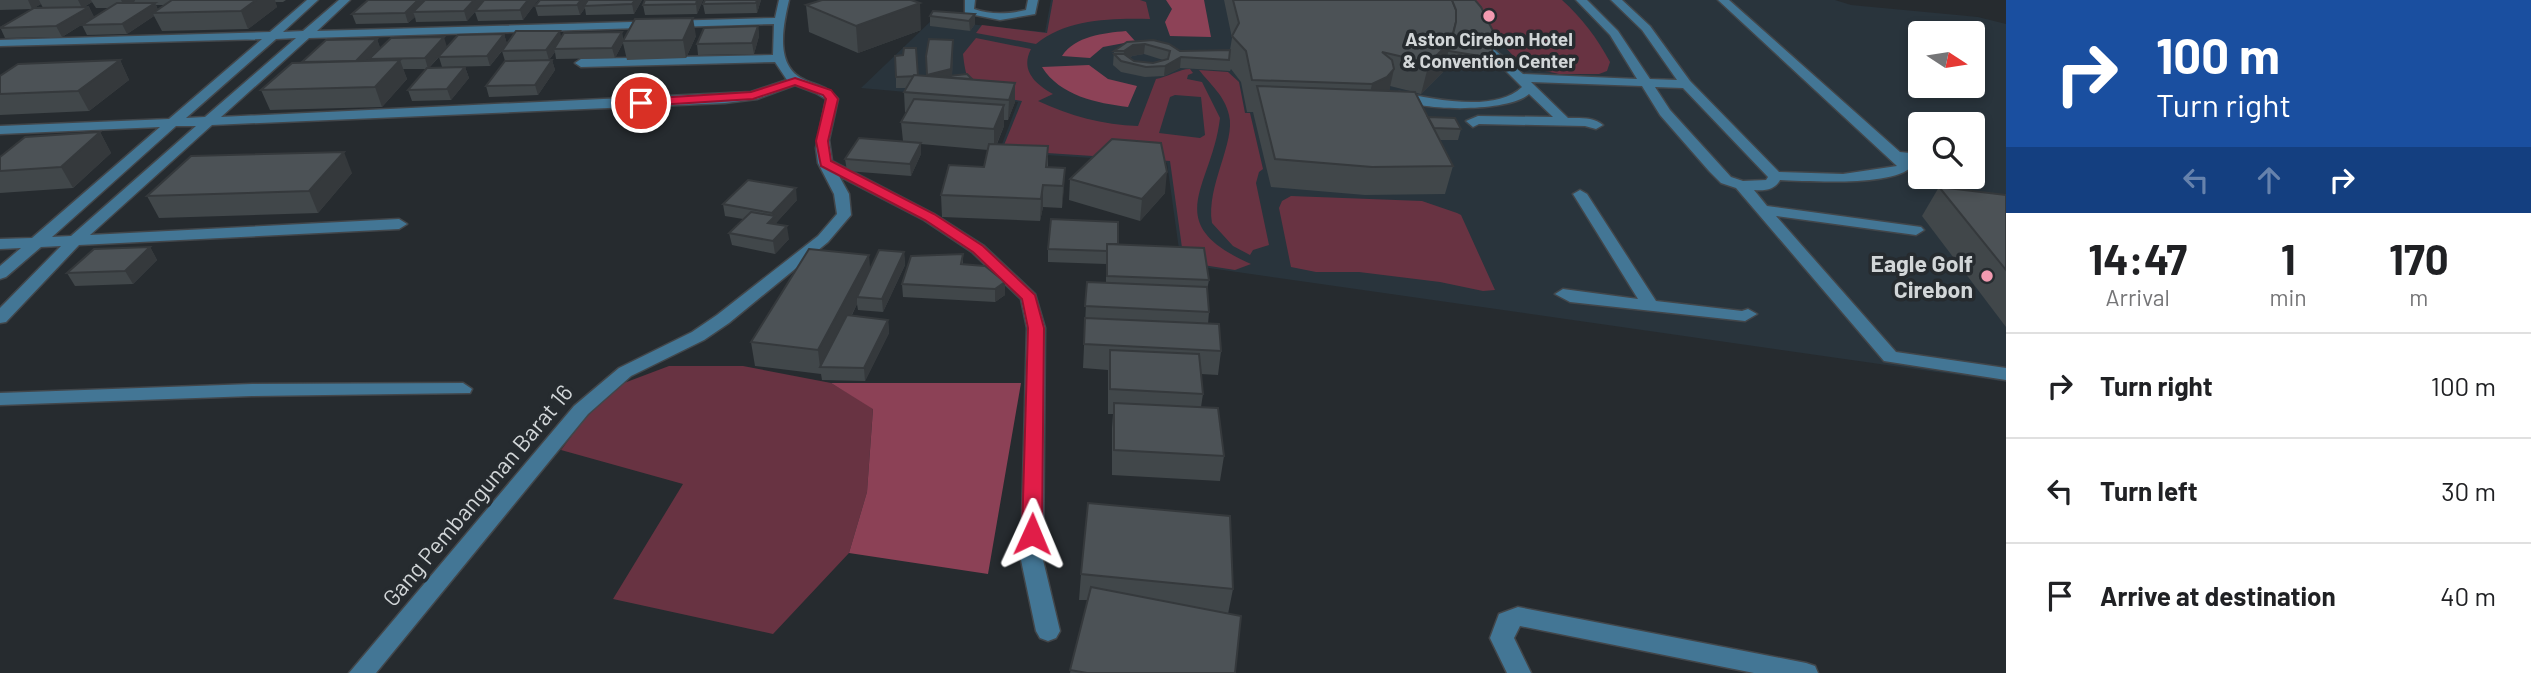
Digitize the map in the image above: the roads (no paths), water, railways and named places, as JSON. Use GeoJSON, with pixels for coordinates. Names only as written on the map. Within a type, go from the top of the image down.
{"type":"FeatureCollection","features":[{"type":"Feature","properties":{"kind":"street"},"geometry":{"type":"LineString","coordinates":[[0,274],[123,163],[177,121],[313,0]]}},
{"type":"Feature","properties":{"kind":"street"},"geometry":{"type":"LineString","coordinates":[[0,318],[73,242],[345,0]]}},
{"type":"Feature","properties":{"kind":"street"},"geometry":{"type":"LineString","coordinates":[[0,130],[724,99],[763,93],[795,81],[778,58],[779,21],[784,0]]}},
{"type":"Feature","properties":{"kind":"street"},"geometry":{"type":"LineString","coordinates":[[970,0],[969,10],[977,14],[1019,15],[1031,12],[1033,0]]}},
{"type":"Feature","properties":{"kind":"street"},"geometry":{"type":"LineString","coordinates":[[1581,0],[1614,33],[1665,112],[1726,180],[1762,187],[1772,183],[1774,176]]}},
{"type":"Feature","properties":{"kind":"street"},"geometry":{"type":"LineString","coordinates":[[1616,0],[1646,28],[1686,84],[1774,176],[1843,178],[1900,171],[1905,166],[1723,0]]}},
{"type":"Feature","properties":{"kind":"street"},"geometry":{"type":"LineString","coordinates":[[0,43],[779,21]]}},
{"type":"Feature","properties":{"kind":"street"},"geometry":{"type":"LineString","coordinates":[[1490,49],[1564,121]]}},
{"type":"Feature","properties":{"kind":"street"},"geometry":{"type":"LineString","coordinates":[[581,64],[778,58]]}},
{"type":"Feature","properties":{"kind":"street","name":"Gang Pembangunan Barat 16"},"geometry":{"type":"LineString","coordinates":[[361,673],[581,410],[625,372],[698,336],[723,318],[788,268],[836,226],[844,215],[846,205],[844,196],[825,163],[822,141],[832,99],[827,92],[795,81]]}},
{"type":"Feature","properties":{"kind":"street"},"geometry":{"type":"LineString","coordinates":[[1526,83],[1686,84]]}},
{"type":"Feature","properties":{"kind":"street"},"geometry":{"type":"LineString","coordinates":[[1399,96],[1440,103],[1475,105],[1525,95],[1526,83]]}},
{"type":"Feature","properties":{"kind":"street"},"geometry":{"type":"LineString","coordinates":[[1473,123],[1472,121],[1478,120],[1564,121],[1596,125]]}},
{"type":"Feature","properties":{"kind":"street"},"geometry":{"type":"LineString","coordinates":[[1897,156],[1908,157]]}},
{"type":"Feature","properties":{"kind":"street"},"geometry":{"type":"LineString","coordinates":[[825,163],[929,217],[978,249],[1029,298],[1036,328],[1032,559],[1048,631]]}},
{"type":"Feature","properties":{"kind":"street"},"geometry":{"type":"LineString","coordinates":[[1741,185],[1890,357],[2006,374]]}},
{"type":"Feature","properties":{"kind":"street"},"geometry":{"type":"LineString","coordinates":[[1580,194],[1651,306]]}},
{"type":"Feature","properties":{"kind":"street"},"geometry":{"type":"LineString","coordinates":[[1763,210],[1916,230]]}},
{"type":"Feature","properties":{"kind":"street"},"geometry":{"type":"LineString","coordinates":[[0,244],[399,224]]}},
{"type":"Feature","properties":{"kind":"street"},"geometry":{"type":"LineString","coordinates":[[1563,294],[1651,306],[1745,316],[1748,314]]}},
{"type":"Feature","properties":{"kind":"street"},"geometry":{"type":"LineString","coordinates":[[0,399],[252,390],[463,389]]}},
{"type":"Feature","properties":{"kind":"street"},"geometry":{"type":"LineString","coordinates":[[1518,673],[1502,638],[1507,621],[1518,616],[1806,673]]}},
{"type":"Feature","properties":{"kind":"place","name":"Aston Cirebon Hotel & Convention Center"},"geometry":{"type":"Point","coordinates":[1489,16]}},
{"type":"Feature","properties":{"kind":"place","name":"Eagle Golf Cirebon"},"geometry":{"type":"Point","coordinates":[1987,276]}}]}
